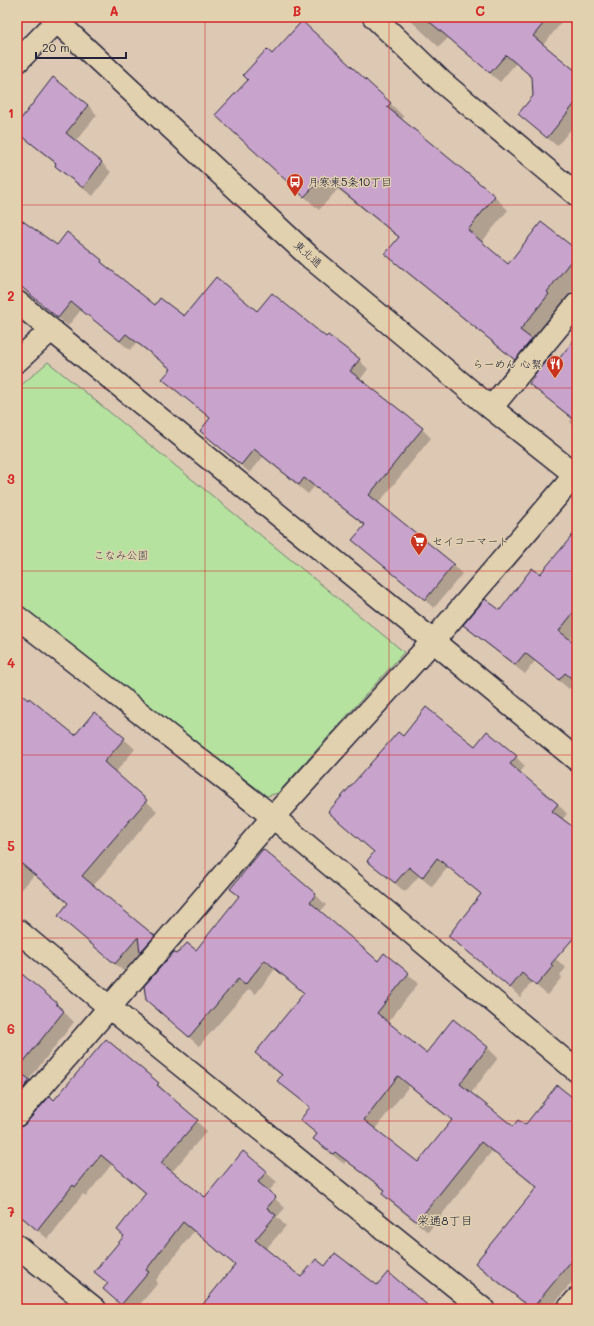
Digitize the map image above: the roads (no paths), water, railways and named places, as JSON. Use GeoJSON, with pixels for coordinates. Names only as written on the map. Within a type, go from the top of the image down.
{"type":"FeatureCollection","features":[{"type":"Feature","properties":{"kind":"street"},"geometry":{"type":"LineString","coordinates":[[374,17],[442,82],[577,196]]}},
{"type":"Feature","properties":{"kind":"street"},"geometry":{"type":"LineString","coordinates":[[17,62],[56,19]]}},
{"type":"Feature","properties":{"kind":"street","name":"東北通"},"geometry":{"type":"LineString","coordinates":[[56,19],[311,258],[491,408],[576,476]]}},
{"type":"Feature","properties":{"kind":"street"},"geometry":{"type":"LineString","coordinates":[[17,302],[577,760]]}},
{"type":"Feature","properties":{"kind":"street"},"geometry":{"type":"LineString","coordinates":[[491,408],[577,304]]}},
{"type":"Feature","properties":{"kind":"street"},"geometry":{"type":"LineString","coordinates":[[17,361],[51,330]]}},
{"type":"Feature","properties":{"kind":"street"},"geometry":{"type":"LineString","coordinates":[[17,1115],[273,817],[433,641],[576,476]]}},
{"type":"Feature","properties":{"kind":"street"},"geometry":{"type":"LineString","coordinates":[[17,616],[273,817],[577,1071]]}},
{"type":"Feature","properties":{"kind":"street"},"geometry":{"type":"LineString","coordinates":[[17,930],[109,1007],[483,1309]]}},
{"type":"Feature","properties":{"kind":"street"},"geometry":{"type":"LineString","coordinates":[[17,1246],[95,1309]]}},
{"type":"Feature","properties":{"kind":"street"},"geometry":{"type":"LineString","coordinates":[[568,1309],[577,1299]]}},
{"type":"Feature","properties":{"kind":"place","name":"月寒東5条10丁目"},"geometry":{"type":"Point","coordinates":[295,197]}},
{"type":"Feature","properties":{"kind":"place","name":"らーめん 心繋"},"geometry":{"type":"Point","coordinates":[555,379]}},
{"type":"Feature","properties":{"kind":"place","name":"セイコーマート"},"geometry":{"type":"Point","coordinates":[419,556]}},
{"type":"Feature","properties":{"kind":"district","name":"栄通8丁目"},"geometry":{"type":"Point","coordinates":[445,1221]}},
{"type":"Feature","properties":{"kind":"park label","name":"こなみ公園"},"geometry":{"type":"Point","coordinates":[121,555]}}]}
